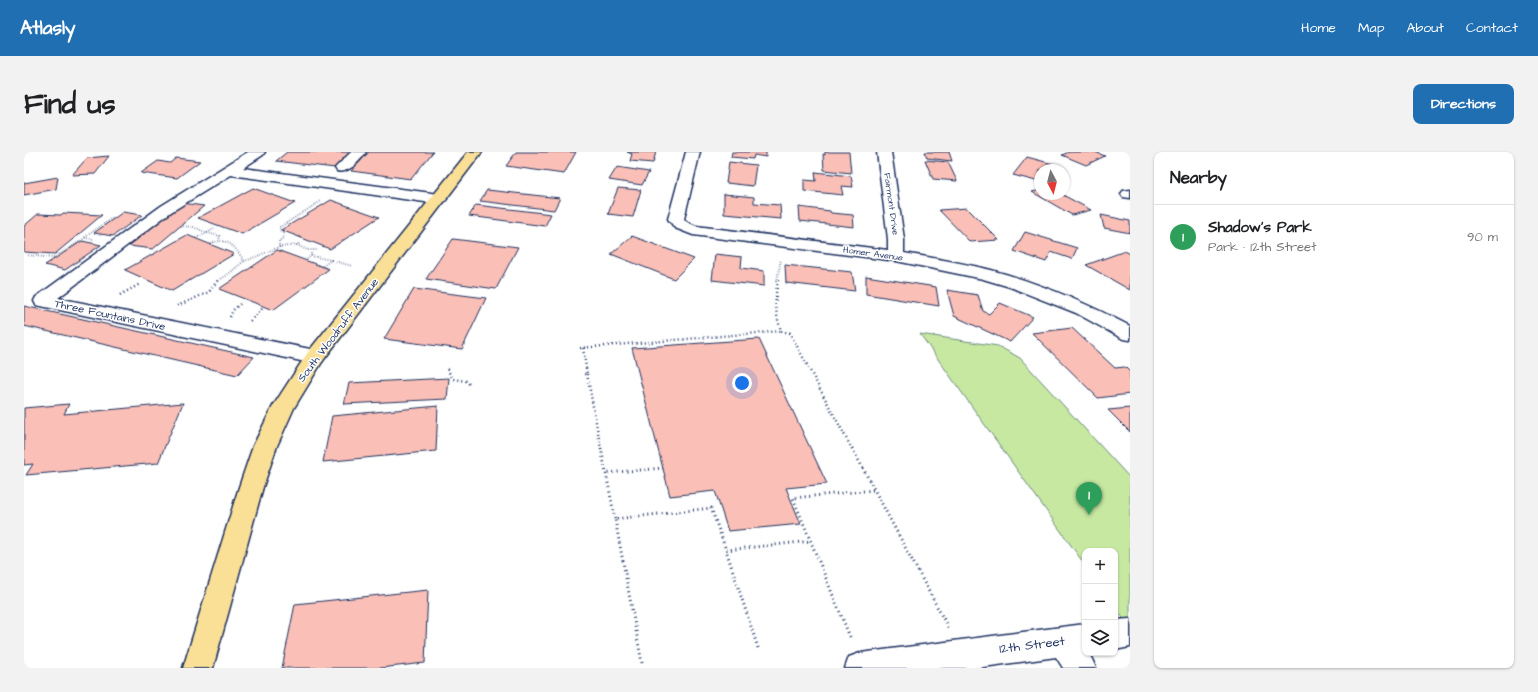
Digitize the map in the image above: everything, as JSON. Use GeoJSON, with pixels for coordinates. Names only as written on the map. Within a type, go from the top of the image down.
{"type":"FeatureCollection","features":[{"type":"Feature","properties":{"kind":"main road","name":"South Woodruff Avenue"},"geometry":{"type":"LineString","coordinates":[[198,668],[265,446],[284,406],[315,357],[475,152]]}},
{"type":"Feature","properties":{"kind":"street","name":"Three Fountains Drive"},"geometry":{"type":"LineString","coordinates":[[258,152],[166,209],[43,301],[315,357]]}},
{"type":"Feature","properties":{"kind":"street"},"geometry":{"type":"LineString","coordinates":[[342,168],[359,152]]}},
{"type":"Feature","properties":{"kind":"street","name":"Homer Avenue"},"geometry":{"type":"LineString","coordinates":[[693,152],[676,218],[680,225],[692,230],[896,256],[986,274],[1016,283],[1083,309],[1130,334]]}},
{"type":"Feature","properties":{"kind":"street","name":"Fairmont Drive"},"geometry":{"type":"LineString","coordinates":[[884,152],[896,239],[896,256]]}},
{"type":"Feature","properties":{"kind":"street"},"geometry":{"type":"LineString","coordinates":[[228,170],[439,199]]}},
{"type":"Feature","properties":{"kind":"street"},"geometry":{"type":"LineString","coordinates":[[1118,635],[1130,633]]}},
{"type":"Feature","properties":{"kind":"street"},"geometry":{"type":"LineString","coordinates":[[1074,640],[1080,668]]}},
{"type":"Feature","properties":{"kind":"street","name":"12th Street"},"geometry":{"type":"LineString","coordinates":[[867,668],[1074,640]]}},
{"type":"Feature","properties":{"kind":"path"},"geometry":{"type":"LineString","coordinates":[[280,247],[279,241],[283,238],[284,233],[280,232],[280,227],[316,204],[327,199]]}},
{"type":"Feature","properties":{"kind":"path"},"geometry":{"type":"LineString","coordinates":[[26,255],[54,258],[114,217]]}},
{"type":"Feature","properties":{"kind":"path"},"geometry":{"type":"LineString","coordinates":[[181,226],[194,227],[220,236],[219,240]]}},
{"type":"Feature","properties":{"kind":"path"},"geometry":{"type":"LineString","coordinates":[[196,238],[214,229]]}},
{"type":"Feature","properties":{"kind":"path"},"geometry":{"type":"LineString","coordinates":[[85,238],[98,240]]}},
{"type":"Feature","properties":{"kind":"path"},"geometry":{"type":"LineString","coordinates":[[211,244],[219,240],[233,246],[244,261]]}},
{"type":"Feature","properties":{"kind":"path"},"geometry":{"type":"LineString","coordinates":[[781,331],[776,310],[775,296],[783,242]]}},
{"type":"Feature","properties":{"kind":"path"},"geometry":{"type":"LineString","coordinates":[[177,306],[209,292],[218,280],[226,276],[244,261],[280,247],[297,245],[300,243]]}},
{"type":"Feature","properties":{"kind":"path"},"geometry":{"type":"LineString","coordinates":[[297,245],[302,249],[311,252],[317,250]]}},
{"type":"Feature","properties":{"kind":"path"},"geometry":{"type":"LineString","coordinates":[[311,252],[312,256]]}},
{"type":"Feature","properties":{"kind":"path"},"geometry":{"type":"LineString","coordinates":[[307,259],[312,256],[352,266]]}},
{"type":"Feature","properties":{"kind":"path"},"geometry":{"type":"LineString","coordinates":[[323,266],[331,260]]}},
{"type":"Feature","properties":{"kind":"path"},"geometry":{"type":"LineString","coordinates":[[120,295],[140,284]]}},
{"type":"Feature","properties":{"kind":"path"},"geometry":{"type":"LineString","coordinates":[[230,317],[232,310],[240,304]]}},
{"type":"Feature","properties":{"kind":"path"},"geometry":{"type":"LineString","coordinates":[[250,321],[263,308]]}},
{"type":"Feature","properties":{"kind":"path"},"geometry":{"type":"LineString","coordinates":[[642,663],[582,348],[781,331],[790,333],[963,654]]}},
{"type":"Feature","properties":{"kind":"path"},"geometry":{"type":"LineString","coordinates":[[447,369],[453,379],[466,381],[470,385]]}},
{"type":"Feature","properties":{"kind":"path"},"geometry":{"type":"LineString","coordinates":[[606,473],[663,468]]}},
{"type":"Feature","properties":{"kind":"path"},"geometry":{"type":"LineString","coordinates":[[850,637],[793,498],[874,490]]}},
{"type":"Feature","properties":{"kind":"path"},"geometry":{"type":"LineString","coordinates":[[615,519],[711,508],[758,648]]}},
{"type":"Feature","properties":{"kind":"path"},"geometry":{"type":"LineString","coordinates":[[726,550],[811,542]]}},
{"type":"Feature","properties":{"kind":"green space"},"geometry":{"type":"Polygon","coordinates":[[[920,334],[998,346],[1020,358],[1130,478],[1130,628],[1118,611],[1118,548],[1082,548],[1082,561],[920,334]]]}},
{"type":"Feature","properties":{"kind":"building"},"geometry":{"type":"Polygon","coordinates":[[[287,152],[351,152],[335,168],[276,161],[287,152]]]}},
{"type":"Feature","properties":{"kind":"building"},"geometry":{"type":"Polygon","coordinates":[[[369,152],[433,152],[411,179],[351,171],[369,152]]]}},
{"type":"Feature","properties":{"kind":"building"},"geometry":{"type":"Polygon","coordinates":[[[516,152],[576,152],[564,174],[506,166],[516,152]]]}},
{"type":"Feature","properties":{"kind":"building"},"geometry":{"type":"Polygon","coordinates":[[[627,152],[656,152],[653,163],[630,161],[632,154],[627,152]]]}},
{"type":"Feature","properties":{"kind":"building"},"geometry":{"type":"Polygon","coordinates":[[[732,152],[766,152],[766,157],[754,155],[753,159],[731,157],[732,152]]]}},
{"type":"Feature","properties":{"kind":"building"},"geometry":{"type":"Polygon","coordinates":[[[825,152],[849,152],[851,173],[824,170],[823,154],[825,155],[825,152]]]}},
{"type":"Feature","properties":{"kind":"building"},"geometry":{"type":"Polygon","coordinates":[[[925,152],[949,152],[952,161],[927,158],[925,152]]]}},
{"type":"Feature","properties":{"kind":"building"},"geometry":{"type":"Polygon","coordinates":[[[1069,152],[1095,152],[1105,156],[1086,165],[1062,155],[1069,152]]]}},
{"type":"Feature","properties":{"kind":"building"},"geometry":{"type":"Polygon","coordinates":[[[109,156],[95,174],[72,175],[87,158],[109,156]]]}},
{"type":"Feature","properties":{"kind":"building"},"geometry":{"type":"Polygon","coordinates":[[[1027,157],[1053,164],[1034,164],[1034,180],[1013,175],[1027,157]]]}},
{"type":"Feature","properties":{"kind":"building"},"geometry":{"type":"Polygon","coordinates":[[[176,158],[200,161],[177,178],[141,173],[158,161],[170,163],[176,158]]]}},
{"type":"Feature","properties":{"kind":"building"},"geometry":{"type":"Polygon","coordinates":[[[925,160],[948,162],[957,181],[933,179],[925,160]]]}},
{"type":"Feature","properties":{"kind":"building"},"geometry":{"type":"Polygon","coordinates":[[[729,162],[756,165],[753,186],[726,183],[729,162]]]}},
{"type":"Feature","properties":{"kind":"building"},"geometry":{"type":"Polygon","coordinates":[[[617,167],[649,172],[642,185],[609,180],[617,167]]]}},
{"type":"Feature","properties":{"kind":"building"},"geometry":{"type":"Polygon","coordinates":[[[815,172],[851,176],[853,187],[841,186],[843,195],[804,191],[804,180],[816,181],[815,172]]]}},
{"type":"Feature","properties":{"kind":"building"},"geometry":{"type":"Polygon","coordinates":[[[58,177],[56,189],[24,195],[24,183],[58,177]]]}},
{"type":"Feature","properties":{"kind":"building"},"geometry":{"type":"Polygon","coordinates":[[[253,188],[295,203],[242,234],[198,218],[253,188]]]}},
{"type":"Feature","properties":{"kind":"building"},"geometry":{"type":"Polygon","coordinates":[[[618,188],[641,190],[633,217],[608,214],[618,188]]]}},
{"type":"Feature","properties":{"kind":"building"},"geometry":{"type":"Polygon","coordinates":[[[487,190],[560,198],[554,210],[480,201],[487,190]]]}},
{"type":"Feature","properties":{"kind":"building"},"geometry":{"type":"Polygon","coordinates":[[[724,194],[754,197],[754,203],[780,205],[781,219],[724,214],[724,194]]]}},
{"type":"Feature","properties":{"kind":"building"},"geometry":{"type":"Polygon","coordinates":[[[1070,199],[1091,210],[1072,215],[1046,200],[1070,199]]]}},
{"type":"Feature","properties":{"kind":"building"},"geometry":{"type":"Polygon","coordinates":[[[331,200],[379,217],[330,249],[281,230],[331,200]]]}},
{"type":"Feature","properties":{"kind":"building"},"geometry":{"type":"Polygon","coordinates":[[[182,203],[204,206],[153,249],[129,246],[182,203]]]}},
{"type":"Feature","properties":{"kind":"building"},"geometry":{"type":"Polygon","coordinates":[[[476,205],[551,214],[545,226],[469,216],[476,205]]]}},
{"type":"Feature","properties":{"kind":"building"},"geometry":{"type":"Polygon","coordinates":[[[799,207],[830,211],[831,213],[853,215],[854,227],[800,221],[799,207]]]}},
{"type":"Feature","properties":{"kind":"building"},"geometry":{"type":"Polygon","coordinates":[[[967,208],[999,240],[970,242],[939,210],[967,208]]]}},
{"type":"Feature","properties":{"kind":"building"},"geometry":{"type":"Polygon","coordinates":[[[123,212],[142,215],[113,236],[94,233],[123,212]]]}},
{"type":"Feature","properties":{"kind":"building"},"geometry":{"type":"Polygon","coordinates":[[[63,213],[102,215],[55,254],[24,252],[24,226],[38,214],[61,215],[63,213]]]}},
{"type":"Feature","properties":{"kind":"building"},"geometry":{"type":"Polygon","coordinates":[[[1101,215],[1130,221],[1130,233],[1104,228],[1101,215]]]}},
{"type":"Feature","properties":{"kind":"building"},"geometry":{"type":"Polygon","coordinates":[[[1025,232],[1077,248],[1072,259],[1051,252],[1046,262],[1014,251],[1025,232]]]}},
{"type":"Feature","properties":{"kind":"building"},"geometry":{"type":"Polygon","coordinates":[[[187,235],[234,254],[172,291],[125,270],[187,235]]]}},
{"type":"Feature","properties":{"kind":"building"},"geometry":{"type":"Polygon","coordinates":[[[632,236],[694,259],[674,279],[611,254],[632,236]]]}},
{"type":"Feature","properties":{"kind":"building"},"geometry":{"type":"Polygon","coordinates":[[[453,239],[518,247],[496,289],[426,279],[453,239]]]}},
{"type":"Feature","properties":{"kind":"building"},"geometry":{"type":"Polygon","coordinates":[[[82,241],[101,245],[65,270],[45,265],[82,241]]]}},
{"type":"Feature","properties":{"kind":"building"},"geometry":{"type":"Polygon","coordinates":[[[277,250],[329,269],[273,310],[219,289],[277,250]]]}},
{"type":"Feature","properties":{"kind":"building"},"geometry":{"type":"Polygon","coordinates":[[[1125,251],[1130,254],[1130,290],[1086,265],[1125,251]]]}},
{"type":"Feature","properties":{"kind":"building"},"geometry":{"type":"Polygon","coordinates":[[[715,254],[742,257],[741,268],[764,271],[764,286],[712,280],[715,254]]]}},
{"type":"Feature","properties":{"kind":"building"},"geometry":{"type":"Polygon","coordinates":[[[785,265],[852,272],[855,291],[786,283],[785,265]]]}},
{"type":"Feature","properties":{"kind":"building"},"geometry":{"type":"Polygon","coordinates":[[[866,276],[936,287],[939,306],[866,294],[866,276]]]}},
{"type":"Feature","properties":{"kind":"building"},"geometry":{"type":"Polygon","coordinates":[[[414,289],[486,298],[462,349],[384,339],[414,289]]]}},
{"type":"Feature","properties":{"kind":"building"},"geometry":{"type":"Polygon","coordinates":[[[947,290],[978,295],[983,311],[989,314],[1000,303],[1033,317],[1010,342],[954,316],[947,290]]]}},
{"type":"Feature","properties":{"kind":"building"},"geometry":{"type":"Polygon","coordinates":[[[24,306],[254,357],[237,375],[24,326],[24,306]]]}},
{"type":"Feature","properties":{"kind":"building"},"geometry":{"type":"Polygon","coordinates":[[[1072,328],[1115,368],[1125,367],[1130,372],[1130,394],[1098,398],[1032,333],[1072,328]]]}},
{"type":"Feature","properties":{"kind":"building"},"geometry":{"type":"Polygon","coordinates":[[[759,339],[827,484],[786,488],[801,524],[728,531],[715,491],[670,496],[632,348],[759,339]]]}},
{"type":"Feature","properties":{"kind":"building"},"geometry":{"type":"Polygon","coordinates":[[[449,378],[447,399],[344,404],[349,383],[449,378]]]}},
{"type":"Feature","properties":{"kind":"building"},"geometry":{"type":"Polygon","coordinates":[[[183,403],[158,463],[26,475],[33,464],[24,465],[24,408],[69,404],[64,414],[183,403]]]}},
{"type":"Feature","properties":{"kind":"building"},"geometry":{"type":"Polygon","coordinates":[[[438,406],[436,451],[323,462],[332,416],[438,406]]]}},
{"type":"Feature","properties":{"kind":"building"},"geometry":{"type":"Polygon","coordinates":[[[1130,408],[1130,432],[1108,410],[1130,408]]]}},
{"type":"Feature","properties":{"kind":"building"},"geometry":{"type":"Polygon","coordinates":[[[428,590],[425,663],[380,668],[282,668],[295,604],[428,590]]]}},
{"type":"Feature","properties":{"kind":"place","name":"Shadow's Park"},"geometry":{"type":"Point","coordinates":[1089,515]}}]}
